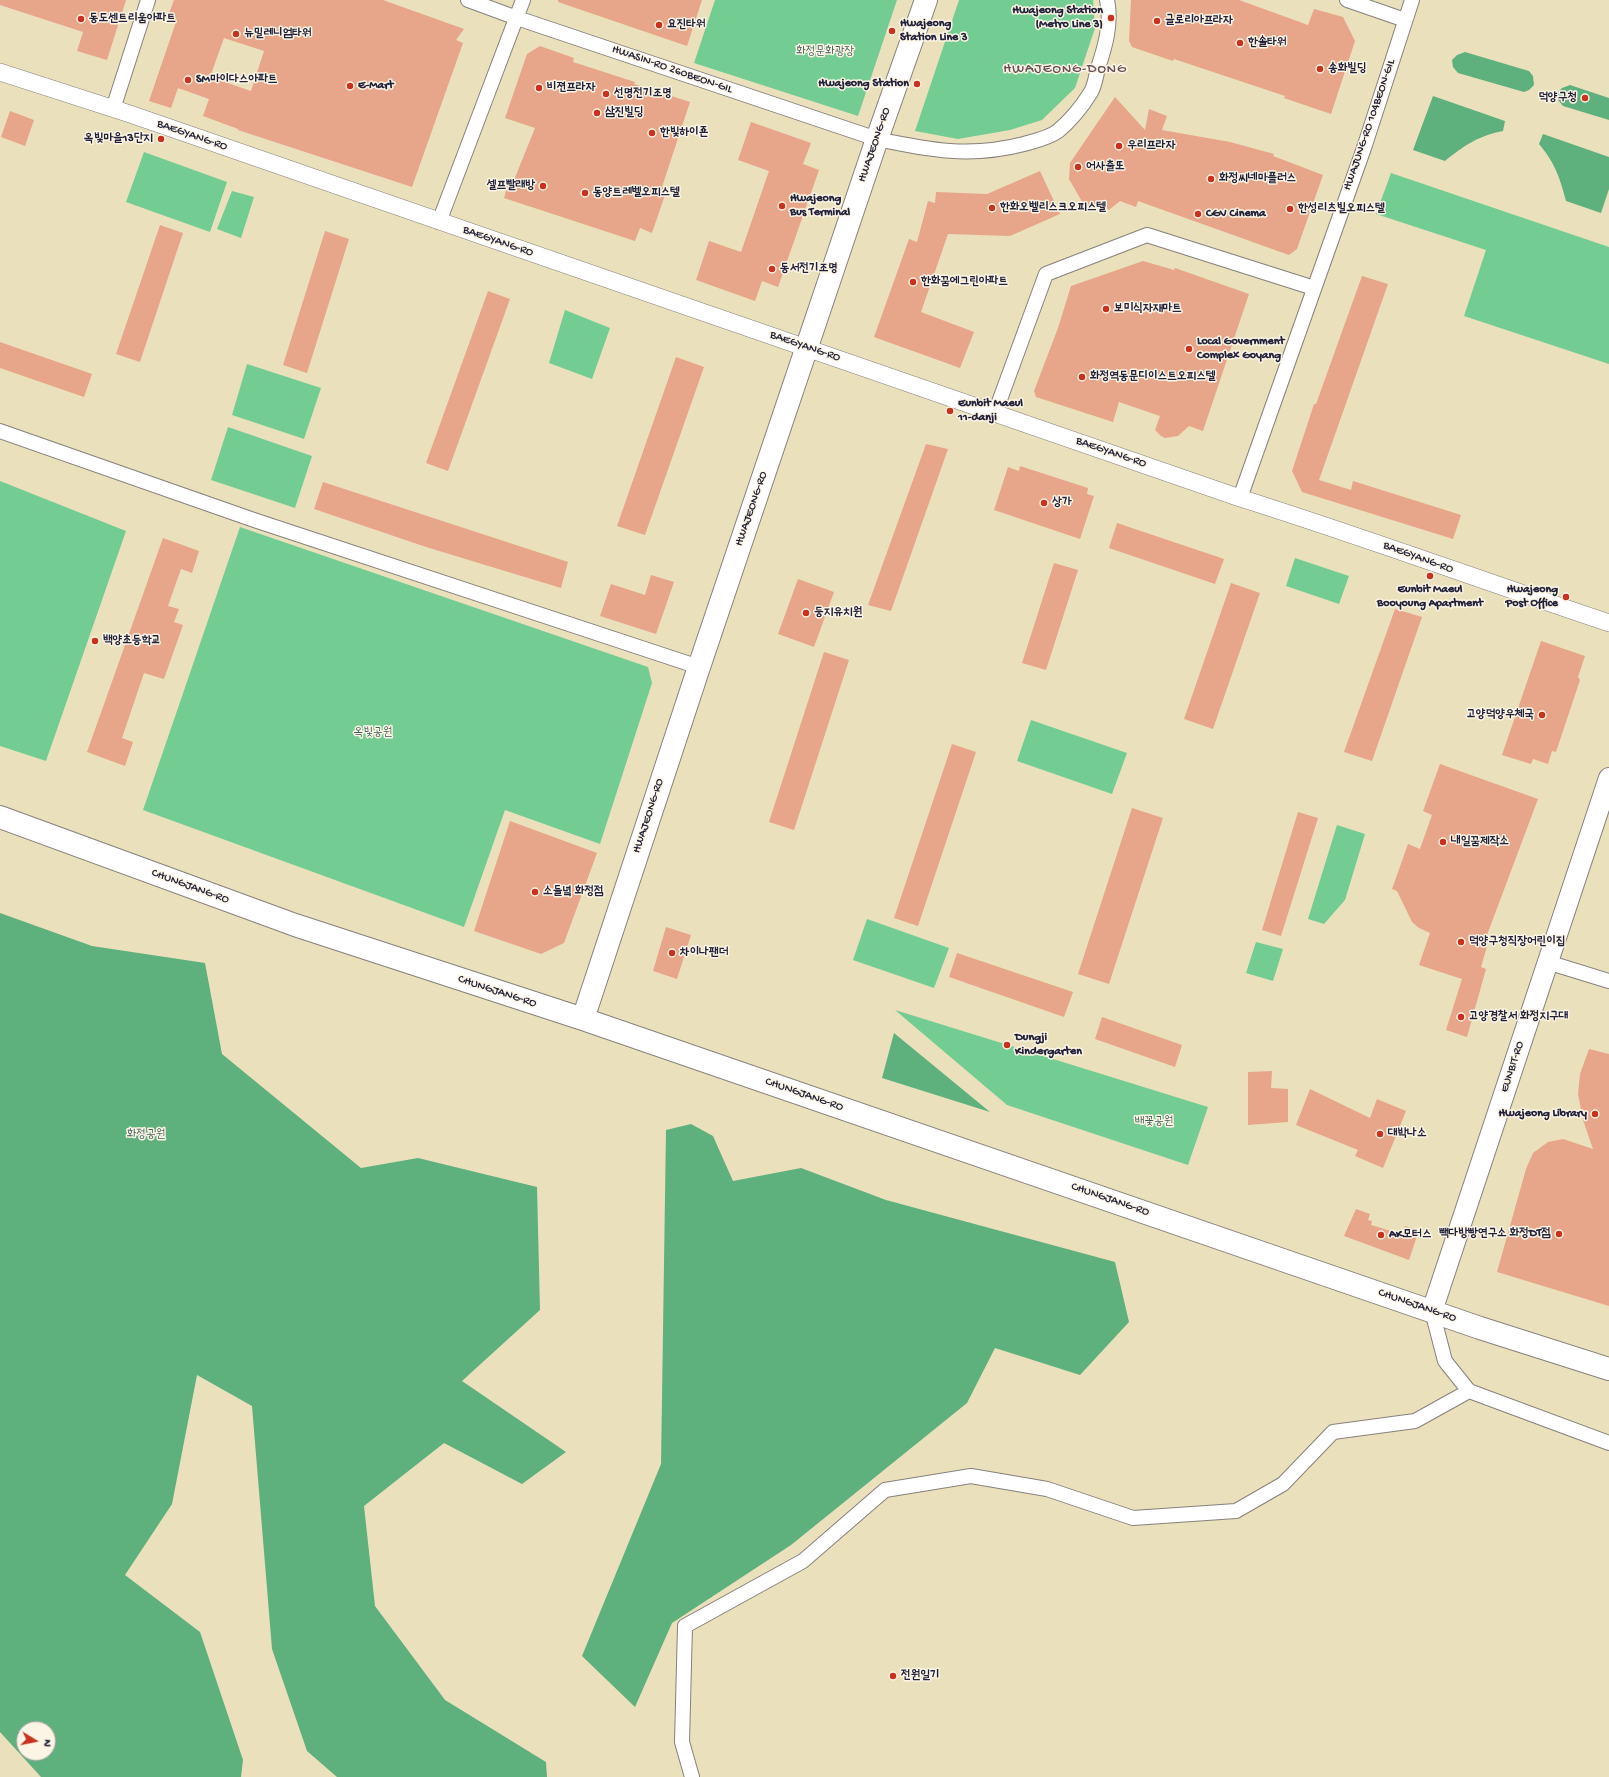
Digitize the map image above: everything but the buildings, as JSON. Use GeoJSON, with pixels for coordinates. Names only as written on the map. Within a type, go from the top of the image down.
{"type":"FeatureCollection","features":[{"type":"Feature","properties":{"kind":"main road","name":"HWAJEONG-RO"},"geometry":{"type":"LineString","coordinates":[[583,1019],[699,667],[877,139],[926,0]]}},
{"type":"Feature","properties":{"kind":"main road","name":"EUNBIT-RO"},"geometry":{"type":"LineString","coordinates":[[1432,1311],[1609,778]]}},
{"type":"Feature","properties":{"kind":"main road","name":"CHUNGJANG-RO"},"geometry":{"type":"LineString","coordinates":[[0,817],[295,925],[583,1019],[1432,1311],[1609,1369]]}},
{"type":"Feature","properties":{"kind":"street"},"geometry":{"type":"LineString","coordinates":[[113,109],[148,0]]}},
{"type":"Feature","properties":{"kind":"street","name":"HWASIN-RO 260BEON-GIL"},"geometry":{"type":"LineString","coordinates":[[468,0],[517,18],[877,139],[923,148],[964,152],[989,151],[1035,141],[1057,132],[1075,114],[1091,91],[1108,30],[1107,0]]}},
{"type":"Feature","properties":{"kind":"street"},"geometry":{"type":"LineString","coordinates":[[439,222],[523,0]]}},
{"type":"Feature","properties":{"kind":"street"},"geometry":{"type":"LineString","coordinates":[[1347,0],[1405,20]]}},
{"type":"Feature","properties":{"kind":"street","name":"HWAJUNG-RO 104BEON-GIL"},"geometry":{"type":"LineString","coordinates":[[1240,498],[1364,148],[1412,0]]}},
{"type":"Feature","properties":{"kind":"street","name":"BAEGYANG-RO"},"geometry":{"type":"LineString","coordinates":[[0,72],[113,109],[1240,498],[1375,542],[1474,578],[1609,623]]}},
{"type":"Feature","properties":{"kind":"street"},"geometry":{"type":"LineString","coordinates":[[995,413],[1046,274],[1147,235],[1314,288]]}},
{"type":"Feature","properties":{"kind":"street"},"geometry":{"type":"LineString","coordinates":[[0,432],[254,520],[699,667]]}},
{"type":"Feature","properties":{"kind":"street"},"geometry":{"type":"LineString","coordinates":[[1547,962],[1609,981]]}},
{"type":"Feature","properties":{"kind":"street"},"geometry":{"type":"LineString","coordinates":[[1432,1311],[1445,1361],[1470,1391],[1609,1443]]}},
{"type":"Feature","properties":{"kind":"street"},"geometry":{"type":"LineString","coordinates":[[692,1777],[682,1742],[684,1626],[804,1561],[885,1490],[971,1476],[1047,1489],[1133,1518],[1236,1511],[1283,1484],[1333,1432],[1415,1421],[1470,1391]]}},
{"type":"Feature","properties":{"kind":"green space","name":"화정문화광장"},"geometry":{"type":"Polygon","coordinates":[[[715,0],[897,0],[858,116],[694,63],[715,0]]]}},
{"type":"Feature","properties":{"kind":"green space"},"geometry":{"type":"Polygon","coordinates":[[[959,0],[1093,0],[1095,28],[1075,88],[1042,120],[1010,130],[958,139],[915,131],[959,0]]]}},
{"type":"Feature","properties":{"kind":"green space"},"geometry":{"type":"Polygon","coordinates":[[[1465,52],[1529,71],[1533,76],[1534,85],[1529,90],[1524,92],[1458,73],[1453,67],[1452,60],[1457,55],[1465,52]]]}},
{"type":"Feature","properties":{"kind":"green space"},"geometry":{"type":"Polygon","coordinates":[[[1570,85],[1609,98],[1609,120],[1563,106],[1558,100],[1557,93],[1562,88],[1570,85]]]}},
{"type":"Feature","properties":{"kind":"green space"},"geometry":{"type":"Polygon","coordinates":[[[1433,96],[1505,121],[1503,131],[1479,138],[1459,150],[1445,161],[1413,150],[1433,96]]]}},
{"type":"Feature","properties":{"kind":"green space"},"geometry":{"type":"Polygon","coordinates":[[[1543,134],[1609,157],[1609,189],[1601,213],[1566,201],[1562,185],[1556,171],[1539,144],[1543,134]]]}},
{"type":"Feature","properties":{"kind":"green space"},"geometry":{"type":"Polygon","coordinates":[[[144,152],[227,182],[210,232],[126,202],[144,152]]]}},
{"type":"Feature","properties":{"kind":"green space"},"geometry":{"type":"Polygon","coordinates":[[[1391,173],[1609,247],[1609,364],[1464,316],[1486,250],[1376,214],[1391,173]]]}},
{"type":"Feature","properties":{"kind":"green space"},"geometry":{"type":"Polygon","coordinates":[[[232,191],[254,197],[241,238],[217,229],[232,191]]]}},
{"type":"Feature","properties":{"kind":"green space"},"geometry":{"type":"Polygon","coordinates":[[[565,310],[610,328],[592,379],[549,363],[565,310]]]}},
{"type":"Feature","properties":{"kind":"green space"},"geometry":{"type":"Polygon","coordinates":[[[247,364],[321,388],[304,439],[232,415],[247,364]]]}},
{"type":"Feature","properties":{"kind":"green space"},"geometry":{"type":"Polygon","coordinates":[[[228,427],[312,456],[295,508],[211,480],[228,427]]]}},
{"type":"Feature","properties":{"kind":"green space"},"geometry":{"type":"Polygon","coordinates":[[[0,481],[126,531],[46,761],[0,746],[0,481]]]}},
{"type":"Feature","properties":{"kind":"green space","name":"옥빛공원"},"geometry":{"type":"Polygon","coordinates":[[[240,527],[648,667],[652,683],[600,844],[505,810],[464,927],[143,810],[240,527]]]}},
{"type":"Feature","properties":{"kind":"green space"},"geometry":{"type":"Polygon","coordinates":[[[1295,558],[1349,576],[1339,604],[1286,586],[1295,558]]]}},
{"type":"Feature","properties":{"kind":"green space"},"geometry":{"type":"Polygon","coordinates":[[[1031,720],[1127,753],[1112,794],[1017,761],[1031,720]]]}},
{"type":"Feature","properties":{"kind":"green space"},"geometry":{"type":"Polygon","coordinates":[[[1337,825],[1365,834],[1345,900],[1324,924],[1308,919],[1337,825]]]}},
{"type":"Feature","properties":{"kind":"green space","name":"화정공원"},"geometry":{"type":"Polygon","coordinates":[[[0,913],[92,946],[205,963],[222,1054],[361,1168],[418,1158],[537,1187],[540,1310],[462,1381],[566,1452],[522,1484],[444,1443],[364,1506],[375,1606],[445,1700],[546,1762],[547,1777],[337,1777],[307,1751],[272,1649],[252,1406],[197,1375],[172,1504],[125,1575],[200,1632],[243,1760],[241,1777],[41,1777],[26,1761],[56,1761],[56,1721],[16,1721],[16,1750],[0,1732],[0,913]]]}},
{"type":"Feature","properties":{"kind":"green space"},"geometry":{"type":"Polygon","coordinates":[[[867,919],[949,948],[934,988],[853,960],[867,919]]]}},
{"type":"Feature","properties":{"kind":"green space"},"geometry":{"type":"Polygon","coordinates":[[[1256,942],[1283,949],[1273,981],[1246,973],[1256,942]]]}},
{"type":"Feature","properties":{"kind":"green space","name":"배꽃공원"},"geometry":{"type":"Polygon","coordinates":[[[895,1010],[1208,1107],[1188,1165],[1007,1105],[895,1010]]]}},
{"type":"Feature","properties":{"kind":"green space"},"geometry":{"type":"Polygon","coordinates":[[[894,1033],[990,1112],[882,1078],[894,1033]]]}},
{"type":"Feature","properties":{"kind":"green space"},"geometry":{"type":"Polygon","coordinates":[[[691,1124],[713,1136],[733,1181],[801,1168],[886,1200],[1115,1262],[1129,1322],[1080,1375],[995,1348],[967,1403],[791,1545],[672,1623],[635,1707],[582,1656],[661,1464],[666,1130],[691,1124]]]}},
{"type":"Feature","properties":{"kind":"place","name":"Hwajeong Station (Metro Line 3)"},"geometry":{"type":"Point","coordinates":[1111,18]}},
{"type":"Feature","properties":{"kind":"place","name":"동도센트리움아파트"},"geometry":{"type":"Point","coordinates":[81,19]}},
{"type":"Feature","properties":{"kind":"place","name":"글로리아프라자"},"geometry":{"type":"Point","coordinates":[1157,21]}},
{"type":"Feature","properties":{"kind":"place","name":"요진타워"},"geometry":{"type":"Point","coordinates":[659,25]}},
{"type":"Feature","properties":{"kind":"place","name":"Hwajeong Station Line 3"},"geometry":{"type":"Point","coordinates":[892,31]}},
{"type":"Feature","properties":{"kind":"place","name":"뉴밀레니엄타워"},"geometry":{"type":"Point","coordinates":[236,34]}},
{"type":"Feature","properties":{"kind":"place","name":"한솔타워"},"geometry":{"type":"Point","coordinates":[1240,43]}},
{"type":"Feature","properties":{"kind":"place","name":"송화빌딩"},"geometry":{"type":"Point","coordinates":[1320,69]}},
{"type":"Feature","properties":{"kind":"place","name":"SM마이다스아파트"},"geometry":{"type":"Point","coordinates":[188,80]}},
{"type":"Feature","properties":{"kind":"place","name":"Hwajeong Station"},"geometry":{"type":"Point","coordinates":[917,84]}},
{"type":"Feature","properties":{"kind":"place","name":"E-Mart"},"geometry":{"type":"Point","coordinates":[350,86]}},
{"type":"Feature","properties":{"kind":"place","name":"비젼프라자"},"geometry":{"type":"Point","coordinates":[539,88]}},
{"type":"Feature","properties":{"kind":"place","name":"선명전기조명"},"geometry":{"type":"Point","coordinates":[606,94]}},
{"type":"Feature","properties":{"kind":"place","name":"덕양구청"},"geometry":{"type":"Point","coordinates":[1585,98]}},
{"type":"Feature","properties":{"kind":"place","name":"삼진빌딩"},"geometry":{"type":"Point","coordinates":[597,113]}},
{"type":"Feature","properties":{"kind":"place","name":"한빛하이죤"},"geometry":{"type":"Point","coordinates":[652,133]}},
{"type":"Feature","properties":{"kind":"place","name":"옥빛마을13단지"},"geometry":{"type":"Point","coordinates":[161,139]}},
{"type":"Feature","properties":{"kind":"place","name":"우리프라자"},"geometry":{"type":"Point","coordinates":[1119,146]}},
{"type":"Feature","properties":{"kind":"place","name":"어사출또"},"geometry":{"type":"Point","coordinates":[1078,167]}},
{"type":"Feature","properties":{"kind":"place","name":"화정씨네마플러스"},"geometry":{"type":"Point","coordinates":[1211,179]}},
{"type":"Feature","properties":{"kind":"place","name":"셀프빨래방"},"geometry":{"type":"Point","coordinates":[543,186]}},
{"type":"Feature","properties":{"kind":"place","name":"동양트레벨오피스텔"},"geometry":{"type":"Point","coordinates":[585,193]}},
{"type":"Feature","properties":{"kind":"place","name":"Hwajeong Bus Terminal"},"geometry":{"type":"Point","coordinates":[782,206]}},
{"type":"Feature","properties":{"kind":"place","name":"한화오벨리스크오피스텔"},"geometry":{"type":"Point","coordinates":[992,208]}},
{"type":"Feature","properties":{"kind":"place","name":"한성리츠빌오피스텔"},"geometry":{"type":"Point","coordinates":[1290,209]}},
{"type":"Feature","properties":{"kind":"place","name":"CGV Cinema"},"geometry":{"type":"Point","coordinates":[1198,214]}},
{"type":"Feature","properties":{"kind":"place","name":"동서전기조명"},"geometry":{"type":"Point","coordinates":[772,269]}},
{"type":"Feature","properties":{"kind":"place","name":"한화꿈에그린아파트"},"geometry":{"type":"Point","coordinates":[913,282]}},
{"type":"Feature","properties":{"kind":"place","name":"보미식자재마트"},"geometry":{"type":"Point","coordinates":[1106,309]}},
{"type":"Feature","properties":{"kind":"place","name":"Local Government Complex Goyang"},"geometry":{"type":"Point","coordinates":[1189,349]}},
{"type":"Feature","properties":{"kind":"place","name":"화정역동문디이스트오피스텔"},"geometry":{"type":"Point","coordinates":[1082,377]}},
{"type":"Feature","properties":{"kind":"place","name":"Eunbit Maeul 11-danji"},"geometry":{"type":"Point","coordinates":[950,411]}},
{"type":"Feature","properties":{"kind":"place","name":"상가"},"geometry":{"type":"Point","coordinates":[1044,503]}},
{"type":"Feature","properties":{"kind":"place","name":"Eunbit Maeul Booyoung Apartment"},"geometry":{"type":"Point","coordinates":[1430,576]}},
{"type":"Feature","properties":{"kind":"place","name":"Hwajeong Post Office"},"geometry":{"type":"Point","coordinates":[1566,597]}},
{"type":"Feature","properties":{"kind":"place","name":"둥지유치원"},"geometry":{"type":"Point","coordinates":[806,613]}},
{"type":"Feature","properties":{"kind":"place","name":"백양초등학교"},"geometry":{"type":"Point","coordinates":[95,641]}},
{"type":"Feature","properties":{"kind":"place","name":"고양덕양우체국"},"geometry":{"type":"Point","coordinates":[1542,715]}},
{"type":"Feature","properties":{"kind":"place","name":"내일꿈제작소"},"geometry":{"type":"Point","coordinates":[1443,842]}},
{"type":"Feature","properties":{"kind":"place","name":"소들녘 화정점"},"geometry":{"type":"Point","coordinates":[535,892]}},
{"type":"Feature","properties":{"kind":"place","name":"덕양구청직장어린이집"},"geometry":{"type":"Point","coordinates":[1461,942]}},
{"type":"Feature","properties":{"kind":"place","name":"차이나팬더"},"geometry":{"type":"Point","coordinates":[672,953]}},
{"type":"Feature","properties":{"kind":"place","name":"고양경찰서 화정지구대"},"geometry":{"type":"Point","coordinates":[1461,1017]}},
{"type":"Feature","properties":{"kind":"place","name":"Dungji Kindergarten"},"geometry":{"type":"Point","coordinates":[1007,1045]}},
{"type":"Feature","properties":{"kind":"place","name":"Hwajeong Library"},"geometry":{"type":"Point","coordinates":[1595,1114]}},
{"type":"Feature","properties":{"kind":"place","name":"대박나소"},"geometry":{"type":"Point","coordinates":[1380,1134]}},
{"type":"Feature","properties":{"kind":"place","name":"빽다방빵연구소 화정DT점"},"geometry":{"type":"Point","coordinates":[1559,1234]}},
{"type":"Feature","properties":{"kind":"place","name":"AK모터스"},"geometry":{"type":"Point","coordinates":[1381,1235]}},
{"type":"Feature","properties":{"kind":"place","name":"전원일기"},"geometry":{"type":"Point","coordinates":[893,1676]}},
{"type":"Feature","properties":{"kind":"district","name":"HWAJEONG-DONG"},"geometry":{"type":"Point","coordinates":[1065,70]}}]}
